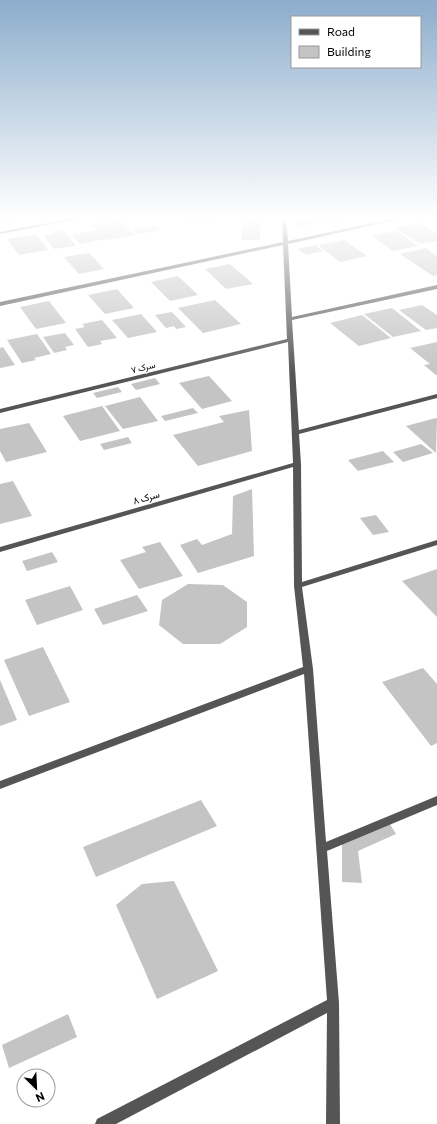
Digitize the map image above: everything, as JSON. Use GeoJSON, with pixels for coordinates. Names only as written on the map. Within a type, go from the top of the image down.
{"type":"FeatureCollection","features":[{"type":"Feature","properties":{"kind":"street"},"geometry":{"type":"LineString","coordinates":[[0,304],[159,270]]}},
{"type":"Feature","properties":{"kind":"street"},"geometry":{"type":"LineString","coordinates":[[286,270],[296,432],[298,586],[308,668],[333,1002],[333,1124]]}},
{"type":"Feature","properties":{"kind":"street"},"geometry":{"type":"LineString","coordinates":[[289,319],[437,287]]}},
{"type":"Feature","properties":{"kind":"street","name":"سرک ۷"},"geometry":{"type":"LineString","coordinates":[[0,411],[290,340]]}},
{"type":"Feature","properties":{"kind":"street"},"geometry":{"type":"LineString","coordinates":[[296,432],[437,396]]}},
{"type":"Feature","properties":{"kind":"street","name":"سرک ۸"},"geometry":{"type":"LineString","coordinates":[[0,550],[297,464]]}},
{"type":"Feature","properties":{"kind":"street"},"geometry":{"type":"LineString","coordinates":[[298,586],[437,542]]}},
{"type":"Feature","properties":{"kind":"street"},"geometry":{"type":"LineString","coordinates":[[0,785],[308,668]]}},
{"type":"Feature","properties":{"kind":"street"},"geometry":{"type":"LineString","coordinates":[[321,849],[437,800]]}},
{"type":"Feature","properties":{"kind":"street"},"geometry":{"type":"LineString","coordinates":[[102,1124],[333,1002]]}},
{"type":"Feature","properties":{"kind":"building"},"geometry":{"type":"Polygon","coordinates":[[[76,270],[97,270],[79,274],[76,270]]]}},
{"type":"Feature","properties":{"kind":"building"},"geometry":{"type":"Polygon","coordinates":[[[207,270],[237,270],[253,284],[226,289],[207,270]]]}},
{"type":"Feature","properties":{"kind":"building"},"geometry":{"type":"Polygon","coordinates":[[[425,270],[437,270],[437,275],[433,276],[425,270]]]}},
{"type":"Feature","properties":{"kind":"building"},"geometry":{"type":"Polygon","coordinates":[[[178,276],[198,295],[170,301],[151,282],[178,276]]]}},
{"type":"Feature","properties":{"kind":"building"},"geometry":{"type":"Polygon","coordinates":[[[117,289],[134,308],[105,314],[88,295],[117,289]]]}},
{"type":"Feature","properties":{"kind":"building"},"geometry":{"type":"Polygon","coordinates":[[[215,300],[241,324],[203,333],[178,308],[215,300]]]}},
{"type":"Feature","properties":{"kind":"building"},"geometry":{"type":"Polygon","coordinates":[[[49,301],[66,323],[36,329],[20,307],[49,301]]]}},
{"type":"Feature","properties":{"kind":"building"},"geometry":{"type":"Polygon","coordinates":[[[422,305],[437,315],[437,328],[426,330],[399,310],[422,305]]]}},
{"type":"Feature","properties":{"kind":"building"},"geometry":{"type":"Polygon","coordinates":[[[392,308],[421,331],[393,337],[364,314],[392,308]]]}},
{"type":"Feature","properties":{"kind":"building"},"geometry":{"type":"Polygon","coordinates":[[[172,312],[186,327],[176,329],[174,326],[166,328],[155,315],[172,312]]]}},
{"type":"Feature","properties":{"kind":"building"},"geometry":{"type":"Polygon","coordinates":[[[141,314],[157,332],[128,338],[112,320],[141,314]]]}},
{"type":"Feature","properties":{"kind":"building"},"geometry":{"type":"Polygon","coordinates":[[[362,315],[391,338],[359,346],[330,323],[362,315]]]}},
{"type":"Feature","properties":{"kind":"building"},"geometry":{"type":"Polygon","coordinates":[[[102,320],[117,338],[100,341],[102,344],[88,347],[75,329],[85,327],[82,324],[102,320]]]}},
{"type":"Feature","properties":{"kind":"building"},"geometry":{"type":"Polygon","coordinates":[[[65,333],[74,345],[65,347],[67,350],[54,353],[43,337],[65,333]]]}},
{"type":"Feature","properties":{"kind":"building"},"geometry":{"type":"Polygon","coordinates":[[[37,334],[51,354],[34,358],[36,360],[22,363],[7,340],[37,334]]]}},
{"type":"Feature","properties":{"kind":"building"},"geometry":{"type":"Polygon","coordinates":[[[437,342],[436,375],[424,365],[430,364],[410,348],[437,342]]]}},
{"type":"Feature","properties":{"kind":"building"},"geometry":{"type":"Polygon","coordinates":[[[3,347],[15,365],[0,368],[0,348],[3,347]]]}},
{"type":"Feature","properties":{"kind":"building"},"geometry":{"type":"Polygon","coordinates":[[[209,376],[232,401],[202,409],[179,383],[209,376]]]}},
{"type":"Feature","properties":{"kind":"building"},"geometry":{"type":"Polygon","coordinates":[[[155,378],[160,384],[136,390],[131,384],[155,378]]]}},
{"type":"Feature","properties":{"kind":"building"},"geometry":{"type":"Polygon","coordinates":[[[118,387],[122,392],[97,398],[93,393],[118,387]]]}},
{"type":"Feature","properties":{"kind":"building"},"geometry":{"type":"Polygon","coordinates":[[[140,397],[158,421],[123,429],[105,406],[140,397]]]}},
{"type":"Feature","properties":{"kind":"building"},"geometry":{"type":"Polygon","coordinates":[[[102,406],[120,431],[80,441],[63,416],[102,406]]]}},
{"type":"Feature","properties":{"kind":"building"},"geometry":{"type":"Polygon","coordinates":[[[193,408],[198,413],[165,421],[161,416],[193,408]]]}},
{"type":"Feature","properties":{"kind":"building"},"geometry":{"type":"Polygon","coordinates":[[[249,410],[252,451],[198,466],[173,435],[224,422],[219,416],[249,410]]]}},
{"type":"Feature","properties":{"kind":"building"},"geometry":{"type":"Polygon","coordinates":[[[437,419],[436,453],[406,426],[437,419]]]}},
{"type":"Feature","properties":{"kind":"building"},"geometry":{"type":"Polygon","coordinates":[[[29,423],[47,452],[6,462],[0,451],[0,429],[29,423]]]}},
{"type":"Feature","properties":{"kind":"building"},"geometry":{"type":"Polygon","coordinates":[[[128,437],[132,443],[104,450],[100,444],[128,437]]]}},
{"type":"Feature","properties":{"kind":"building"},"geometry":{"type":"Polygon","coordinates":[[[421,444],[433,453],[403,462],[393,452],[421,444]]]}},
{"type":"Feature","properties":{"kind":"building"},"geometry":{"type":"Polygon","coordinates":[[[383,451],[394,462],[358,471],[348,460],[383,451]]]}},
{"type":"Feature","properties":{"kind":"building"},"geometry":{"type":"Polygon","coordinates":[[[13,481],[32,516],[0,524],[0,484],[13,481]]]}},
{"type":"Feature","properties":{"kind":"building"},"geometry":{"type":"Polygon","coordinates":[[[252,489],[254,556],[198,573],[180,545],[197,539],[202,545],[232,534],[233,496],[252,489]]]}},
{"type":"Feature","properties":{"kind":"building"},"geometry":{"type":"Polygon","coordinates":[[[376,515],[389,532],[373,535],[360,518],[376,515]]]}},
{"type":"Feature","properties":{"kind":"building"},"geometry":{"type":"Polygon","coordinates":[[[160,542],[183,576],[139,589],[120,560],[146,552],[142,547],[160,542]]]}},
{"type":"Feature","properties":{"kind":"building"},"geometry":{"type":"Polygon","coordinates":[[[52,552],[58,562],[27,571],[22,561],[52,552]]]}},
{"type":"Feature","properties":{"kind":"building"},"geometry":{"type":"Polygon","coordinates":[[[437,569],[437,617],[402,581],[437,569]]]}},
{"type":"Feature","properties":{"kind":"building"},"geometry":{"type":"Polygon","coordinates":[[[188,584],[223,585],[247,602],[247,627],[220,644],[183,644],[159,625],[162,600],[188,584]]]}},
{"type":"Feature","properties":{"kind":"building"},"geometry":{"type":"Polygon","coordinates":[[[70,586],[83,610],[37,625],[25,600],[70,586]]]}},
{"type":"Feature","properties":{"kind":"building"},"geometry":{"type":"Polygon","coordinates":[[[137,595],[148,611],[103,625],[94,609],[137,595]]]}},
{"type":"Feature","properties":{"kind":"building"},"geometry":{"type":"Polygon","coordinates":[[[43,647],[70,702],[29,716],[4,660],[43,647]]]}},
{"type":"Feature","properties":{"kind":"building"},"geometry":{"type":"Polygon","coordinates":[[[423,668],[437,684],[437,743],[431,746],[382,682],[423,668]]]}},
{"type":"Feature","properties":{"kind":"building"},"geometry":{"type":"Polygon","coordinates":[[[0,680],[17,720],[0,726],[0,680]]]}},
{"type":"Feature","properties":{"kind":"building"},"geometry":{"type":"Polygon","coordinates":[[[201,800],[217,826],[96,877],[83,847],[201,800]]]}},
{"type":"Feature","properties":{"kind":"building"},"geometry":{"type":"Polygon","coordinates":[[[388,821],[396,834],[358,851],[362,883],[342,882],[342,840],[388,821]]]}},
{"type":"Feature","properties":{"kind":"building"},"geometry":{"type":"Polygon","coordinates":[[[174,881],[218,971],[157,999],[116,905],[142,884],[174,881]]]}},
{"type":"Feature","properties":{"kind":"building"},"geometry":{"type":"Polygon","coordinates":[[[68,1014],[77,1037],[9,1068],[2,1045],[68,1014]]]}}]}
